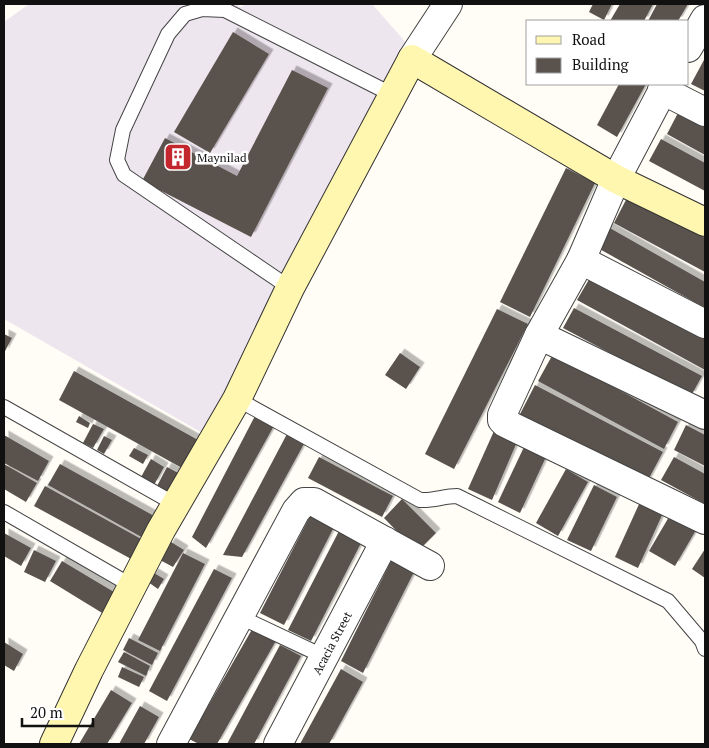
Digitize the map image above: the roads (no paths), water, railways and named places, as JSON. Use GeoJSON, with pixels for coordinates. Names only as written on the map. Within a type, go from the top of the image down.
{"type":"FeatureCollection","features":[{"type":"Feature","properties":{"kind":"street"},"geometry":{"type":"LineString","coordinates":[[54,744],[132,586],[175,504],[237,399],[290,288],[412,58],[448,4]]}},
{"type":"Feature","properties":{"kind":"street"},"geometry":{"type":"LineString","coordinates":[[689,46],[705,19]]}},
{"type":"Feature","properties":{"kind":"street"},"geometry":{"type":"LineString","coordinates":[[412,58],[616,179],[705,222]]}},
{"type":"Feature","properties":{"kind":"street"},"geometry":{"type":"LineString","coordinates":[[705,112],[664,87],[616,179],[581,260],[539,335],[502,415],[502,420],[505,423],[705,520]]}},
{"type":"Feature","properties":{"kind":"street"},"geometry":{"type":"LineString","coordinates":[[581,260],[705,324]]}},
{"type":"Feature","properties":{"kind":"street"},"geometry":{"type":"LineString","coordinates":[[539,335],[705,415]]}},
{"type":"Feature","properties":{"kind":"street"},"geometry":{"type":"LineString","coordinates":[[174,743],[296,511],[304,502],[314,502],[430,566]]}},
{"type":"Feature","properties":{"kind":"street","name":"Acacia Street"},"geometry":{"type":"LineString","coordinates":[[278,744],[386,541]]}},
{"type":"Feature","properties":{"kind":"lane"},"geometry":{"type":"LineString","coordinates":[[290,288],[124,175],[117,160],[123,130],[168,34],[185,14],[202,9],[225,10],[393,95]]}},
{"type":"Feature","properties":{"kind":"lane"},"geometry":{"type":"LineString","coordinates":[[237,399],[420,500],[432,501],[446,496],[457,496],[668,601],[702,641],[705,649]]}},
{"type":"Feature","properties":{"kind":"lane"},"geometry":{"type":"LineString","coordinates":[[4,407],[175,504]]}},
{"type":"Feature","properties":{"kind":"lane"},"geometry":{"type":"LineString","coordinates":[[4,512],[132,586]]}},
{"type":"Feature","properties":{"kind":"lane"},"geometry":{"type":"LineString","coordinates":[[240,617],[325,657]]}},
{"type":"Feature","properties":{"kind":"place","name":"Maynilad"},"geometry":{"type":"Point","coordinates":[178,157]}}]}
